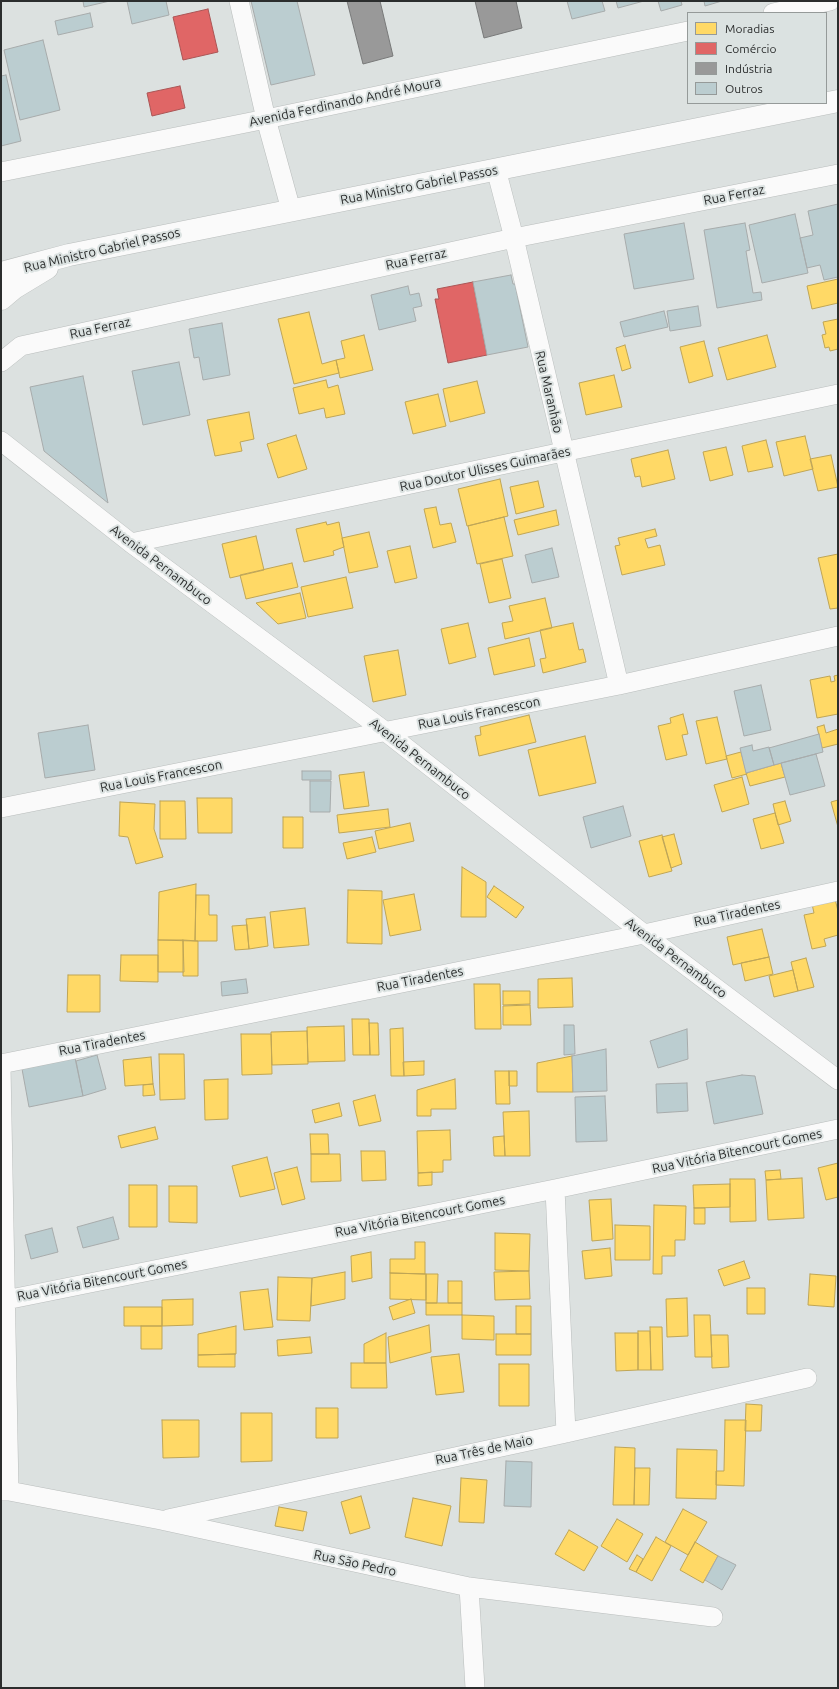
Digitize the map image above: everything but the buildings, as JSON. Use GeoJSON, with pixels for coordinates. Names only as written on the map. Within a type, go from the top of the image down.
{"type":"FeatureCollection","features":[{"type":"Feature","properties":{"kind":"main road","name":"Rua Ministro Gabriel Passos"},"geometry":{"type":"LineString","coordinates":[[827,103],[838,101]]}},
{"type":"Feature","properties":{"kind":"main road","name":"Rua Ministro Gabriel Passos"},"geometry":{"type":"LineString","coordinates":[[1,273],[68,255],[823,104]]}},
{"type":"Feature","properties":{"kind":"main road"},"geometry":{"type":"LineString","coordinates":[[1,298],[14,288],[68,255]]}},
{"type":"Feature","properties":{"kind":"street"},"geometry":{"type":"LineString","coordinates":[[239,1],[266,119],[292,210]]}},
{"type":"Feature","properties":{"kind":"street"},"geometry":{"type":"LineString","coordinates":[[778,12],[830,1]]}},
{"type":"Feature","properties":{"kind":"street","name":"Avenida Ferdinando André Moura"},"geometry":{"type":"LineString","coordinates":[[1,172],[266,119],[687,31]]}},
{"type":"Feature","properties":{"kind":"street","name":"Rua Maranhão"},"geometry":{"type":"LineString","coordinates":[[496,169],[514,238],[563,453],[619,685]]}},
{"type":"Feature","properties":{"kind":"street","name":"Rua Ferraz"},"geometry":{"type":"LineString","coordinates":[[1,362],[21,346],[514,238],[838,174]]}},
{"type":"Feature","properties":{"kind":"street","name":"Rua Doutor Ulisses Guimarães"},"geometry":{"type":"LineString","coordinates":[[131,543],[838,394]]}},
{"type":"Feature","properties":{"kind":"street","name":"Avenida Pernambuco"},"geometry":{"type":"LineString","coordinates":[[1,441],[131,543],[386,732],[644,934],[838,1080]]}},
{"type":"Feature","properties":{"kind":"street","name":"Rua Louis Francescon"},"geometry":{"type":"LineString","coordinates":[[1,808],[619,685],[838,636]]}},
{"type":"Feature","properties":{"kind":"street","name":"Rua Tiradentes"},"geometry":{"type":"LineString","coordinates":[[1,1064],[644,934],[838,891]]}},
{"type":"Feature","properties":{"kind":"street"},"geometry":{"type":"LineString","coordinates":[[1,1067],[5,1491]]}},
{"type":"Feature","properties":{"kind":"street","name":"Rua Vitória Bitencourt Gomes"},"geometry":{"type":"LineString","coordinates":[[3,1300],[555,1189],[838,1129]]}},
{"type":"Feature","properties":{"kind":"street"},"geometry":{"type":"LineString","coordinates":[[555,1189],[566,1433]]}},
{"type":"Feature","properties":{"kind":"street","name":"Rua Três de Maio"},"geometry":{"type":"LineString","coordinates":[[161,1520],[566,1433],[807,1378]]}},
{"type":"Feature","properties":{"kind":"street","name":"Rua São Pedro"},"geometry":{"type":"LineString","coordinates":[[5,1491],[161,1520],[469,1587],[713,1617]]}},
{"type":"Feature","properties":{"kind":"street"},"geometry":{"type":"LineString","coordinates":[[469,1587],[475,1688]]}}]}
